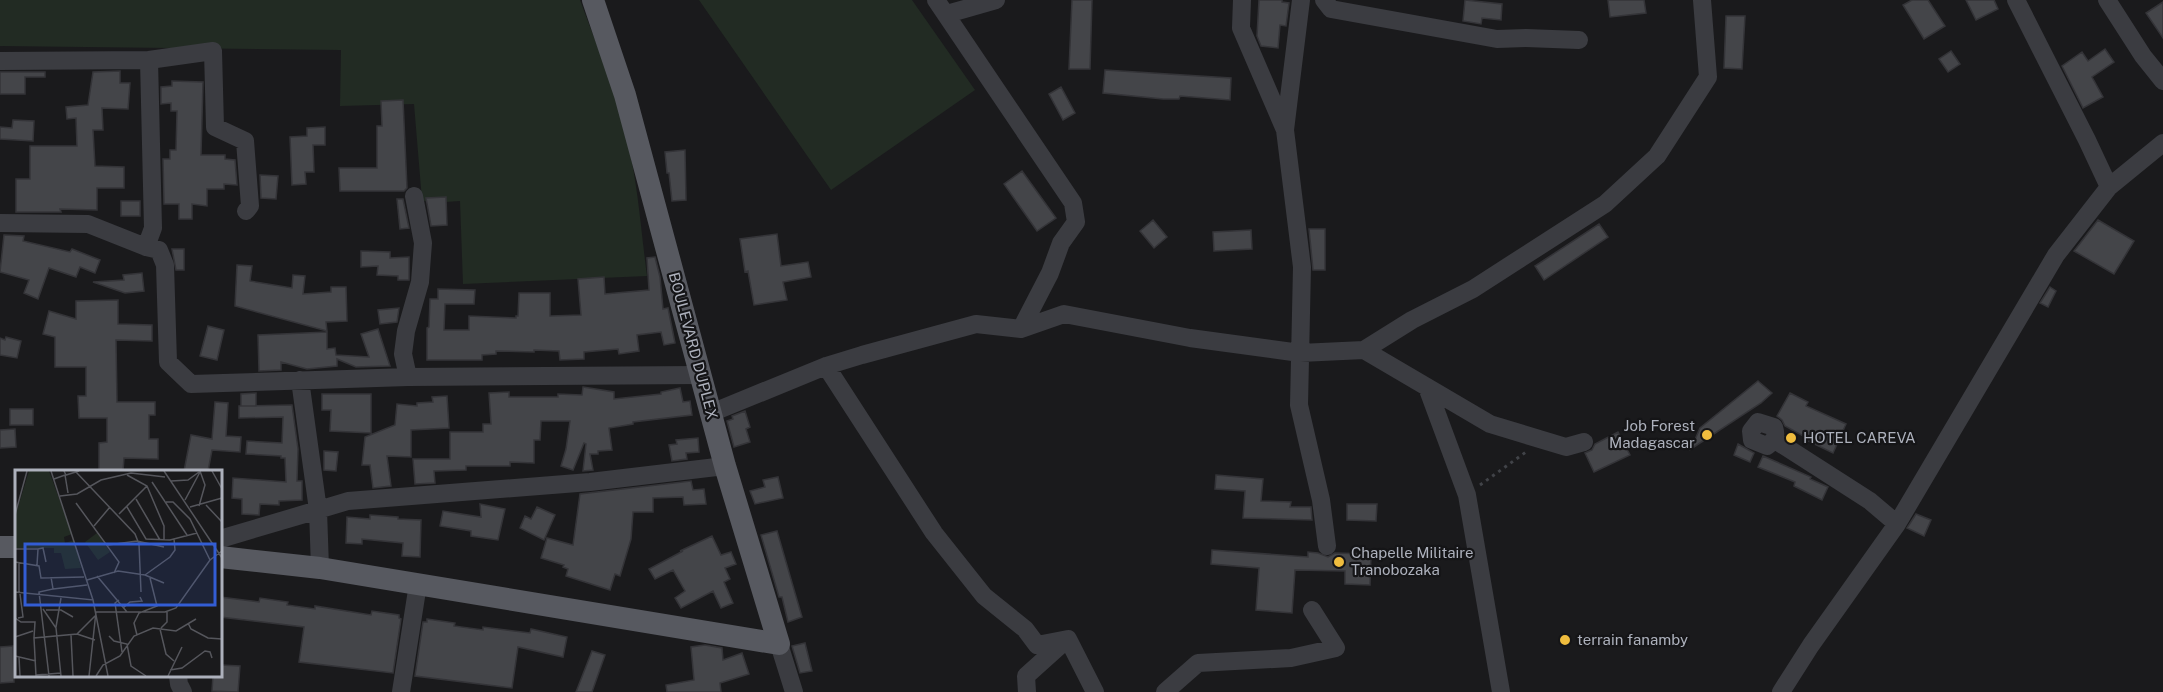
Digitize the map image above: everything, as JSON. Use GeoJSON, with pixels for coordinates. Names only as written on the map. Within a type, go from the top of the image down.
{"type":"FeatureCollection","features":[{"type":"Feature","properties":{"kind":"main road","name":"BOULEVARD DUPLEX"},"geometry":{"type":"LineString","coordinates":[[592,0],[625,95],[725,466],[779,644]]}},
{"type":"Feature","properties":{"kind":"main road"},"geometry":{"type":"LineString","coordinates":[[222,557],[320,568],[779,644]]}},
{"type":"Feature","properties":{"kind":"street"},"geometry":{"type":"LineString","coordinates":[[996,0],[942,7],[1073,203],[1076,222],[1060,243],[1050,273],[1021,329]]}},
{"type":"Feature","properties":{"kind":"street"},"geometry":{"type":"LineString","coordinates":[[1242,0],[1241,28],[1285,130]]}},
{"type":"Feature","properties":{"kind":"street"},"geometry":{"type":"LineString","coordinates":[[1301,0],[1285,130],[1302,267],[1299,405],[1321,500],[1327,546]]}},
{"type":"Feature","properties":{"kind":"street"},"geometry":{"type":"LineString","coordinates":[[1324,0],[1331,9],[1497,39],[1579,40]]}},
{"type":"Feature","properties":{"kind":"street"},"geometry":{"type":"LineString","coordinates":[[711,413],[826,366],[976,324],[1021,329],[1064,314],[1191,338],[1300,352],[1364,350],[1412,321],[1473,289],[1605,204],[1657,156],[1708,77],[1702,0]]}},
{"type":"Feature","properties":{"kind":"street"},"geometry":{"type":"LineString","coordinates":[[2016,0],[2109,187]]}},
{"type":"Feature","properties":{"kind":"street"},"geometry":{"type":"LineString","coordinates":[[2108,0],[2143,56],[2163,81]]}},
{"type":"Feature","properties":{"kind":"street"},"geometry":{"type":"LineString","coordinates":[[0,61],[149,60],[213,51],[215,128],[245,141],[250,206],[246,211]]}},
{"type":"Feature","properties":{"kind":"street"},"geometry":{"type":"LineString","coordinates":[[146,247],[153,228],[149,60]]}},
{"type":"Feature","properties":{"kind":"street"},"geometry":{"type":"LineString","coordinates":[[1781,692],[1811,645],[1898,524],[2056,255],[2109,187],[2163,143]]}},
{"type":"Feature","properties":{"kind":"street"},"geometry":{"type":"LineString","coordinates":[[408,377],[403,354],[406,331],[420,282],[423,243],[414,196]]}},
{"type":"Feature","properties":{"kind":"street"},"geometry":{"type":"LineString","coordinates":[[0,223],[88,224],[159,250],[165,265],[168,362],[191,384],[408,377],[700,375]]}},
{"type":"Feature","properties":{"kind":"street"},"geometry":{"type":"LineString","coordinates":[[1364,350],[1490,424],[1566,447],[1584,442]]}},
{"type":"Feature","properties":{"kind":"street"},"geometry":{"type":"LineString","coordinates":[[826,366],[934,533],[984,596],[1025,628],[1037,645],[1068,639]]}},
{"type":"Feature","properties":{"kind":"street"},"geometry":{"type":"LineString","coordinates":[[300,380],[318,510],[320,568]]}},
{"type":"Feature","properties":{"kind":"street"},"geometry":{"type":"LineString","coordinates":[[1427,387],[1467,495],[1501,692]]}},
{"type":"Feature","properties":{"kind":"street"},"geometry":{"type":"LineString","coordinates":[[1775,440],[1870,501],[1898,524]]}},
{"type":"Feature","properties":{"kind":"street"},"geometry":{"type":"LineString","coordinates":[[222,539],[348,501],[590,482],[725,466]]}},
{"type":"Feature","properties":{"kind":"street"},"geometry":{"type":"LineString","coordinates":[[401,692],[418,584]]}},
{"type":"Feature","properties":{"kind":"street"},"geometry":{"type":"LineString","coordinates":[[1165,692],[1198,663],[1291,658],[1336,648],[1312,610]]}},
{"type":"Feature","properties":{"kind":"street"},"geometry":{"type":"LineString","coordinates":[[1027,692],[1026,676],[1068,639]]}},
{"type":"Feature","properties":{"kind":"street"},"geometry":{"type":"LineString","coordinates":[[1068,639],[1095,692]]}},
{"type":"Feature","properties":{"kind":"street","name":"BOULEVARD DUPLEX"},"geometry":{"type":"LineString","coordinates":[[779,644],[794,692]]}},
{"type":"Feature","properties":{"kind":"street"},"geometry":{"type":"LineString","coordinates":[[178,677],[183,692]]}},
{"type":"Feature","properties":{"kind":"path"},"geometry":{"type":"LineString","coordinates":[[1467,495],[1543,440]]}},
{"type":"Feature","properties":{"kind":"shaded area"},"geometry":{"type":"Polygon","coordinates":[[[0,0],[580,0],[623,121],[637,190],[647,276],[463,284],[460,201],[430,203],[422,200],[414,104],[340,106],[341,50],[0,46],[0,0]]]}},
{"type":"Feature","properties":{"kind":"shaded area"},"geometry":{"type":"Polygon","coordinates":[[[699,0],[912,0],[975,90],[831,190],[699,0]]]}},
{"type":"Feature","properties":{"kind":"building"},"geometry":{"type":"Polygon","coordinates":[[[1072,0],[1092,0],[1090,69],[1069,69],[1072,0]]]}},
{"type":"Feature","properties":{"kind":"building"},"geometry":{"type":"Polygon","coordinates":[[[1259,0],[1282,0],[1282,2],[1289,3],[1286,26],[1280,25],[1278,48],[1261,46],[1257,36],[1259,0]]]}},
{"type":"Feature","properties":{"kind":"building"},"geometry":{"type":"Polygon","coordinates":[[[1465,0],[1502,4],[1501,20],[1482,18],[1481,24],[1463,21],[1465,0]]]}},
{"type":"Feature","properties":{"kind":"building"},"geometry":{"type":"Polygon","coordinates":[[[1608,0],[1644,0],[1646,13],[1610,17],[1608,0]]]}},
{"type":"Feature","properties":{"kind":"building"},"geometry":{"type":"Polygon","coordinates":[[[1912,0],[1928,0],[1945,26],[1924,39],[1903,5],[1912,0]]]}},
{"type":"Feature","properties":{"kind":"building"},"geometry":{"type":"Polygon","coordinates":[[[1966,0],[1994,0],[1998,9],[1976,20],[1966,0]]]}},
{"type":"Feature","properties":{"kind":"building"},"geometry":{"type":"Polygon","coordinates":[[[2163,2],[2163,38],[2146,13],[2163,2]]]}},
{"type":"Feature","properties":{"kind":"building"},"geometry":{"type":"Polygon","coordinates":[[[1726,16],[1745,16],[1742,69],[1724,68],[1726,16]]]}},
{"type":"Feature","properties":{"kind":"building"},"geometry":{"type":"Polygon","coordinates":[[[2105,49],[2114,62],[2092,77],[2103,97],[2083,108],[2062,66],[2082,52],[2088,61],[2105,49]]]}},
{"type":"Feature","properties":{"kind":"building"},"geometry":{"type":"Polygon","coordinates":[[[1951,51],[1960,64],[1948,72],[1939,59],[1951,51]]]}},
{"type":"Feature","properties":{"kind":"building"},"geometry":{"type":"Polygon","coordinates":[[[1105,70],[1231,78],[1230,100],[1180,96],[1179,99],[1163,99],[1103,93],[1105,70]]]}},
{"type":"Feature","properties":{"kind":"building"},"geometry":{"type":"Polygon","coordinates":[[[120,71],[120,83],[130,83],[128,109],[102,108],[103,130],[93,130],[95,166],[124,167],[124,188],[97,188],[97,210],[60,209],[61,212],[16,212],[16,179],[30,179],[30,146],[77,146],[76,118],[67,119],[66,107],[88,105],[93,72],[120,71]]]}},
{"type":"Feature","properties":{"kind":"building"},"geometry":{"type":"Polygon","coordinates":[[[0,72],[45,72],[45,77],[25,77],[25,94],[0,94],[0,72]]]}},
{"type":"Feature","properties":{"kind":"building"},"geometry":{"type":"Polygon","coordinates":[[[172,81],[203,82],[201,155],[225,155],[225,159],[235,160],[237,185],[224,184],[224,189],[207,189],[207,206],[192,204],[192,219],[179,219],[179,204],[164,204],[163,159],[170,159],[170,150],[176,150],[177,111],[171,111],[171,103],[161,104],[161,87],[172,86],[172,81]]]}},
{"type":"Feature","properties":{"kind":"building"},"geometry":{"type":"Polygon","coordinates":[[[1061,87],[1075,113],[1063,120],[1049,94],[1061,87]]]}},
{"type":"Feature","properties":{"kind":"building"},"geometry":{"type":"Polygon","coordinates":[[[403,100],[407,188],[404,191],[340,191],[339,168],[377,168],[377,126],[382,126],[381,101],[403,100]]]}},
{"type":"Feature","properties":{"kind":"building"},"geometry":{"type":"Polygon","coordinates":[[[13,120],[34,121],[33,141],[0,139],[0,127],[12,128],[13,120]]]}},
{"type":"Feature","properties":{"kind":"building"},"geometry":{"type":"Polygon","coordinates":[[[325,127],[325,145],[313,145],[314,172],[305,172],[306,184],[292,185],[290,137],[307,136],[307,128],[325,127]]]}},
{"type":"Feature","properties":{"kind":"building"},"geometry":{"type":"Polygon","coordinates":[[[685,150],[686,200],[672,201],[665,152],[685,150]]]}},
{"type":"Feature","properties":{"kind":"building"},"geometry":{"type":"Polygon","coordinates":[[[1022,171],[1056,218],[1037,231],[1004,184],[1022,171]]]}},
{"type":"Feature","properties":{"kind":"building"},"geometry":{"type":"Polygon","coordinates":[[[260,175],[278,176],[276,199],[261,198],[260,175]]]}},
{"type":"Feature","properties":{"kind":"building"},"geometry":{"type":"Polygon","coordinates":[[[446,197],[447,225],[431,226],[426,198],[446,197]]]}},
{"type":"Feature","properties":{"kind":"building"},"geometry":{"type":"Polygon","coordinates":[[[397,199],[403,199],[409,228],[400,229],[397,199]]]}},
{"type":"Feature","properties":{"kind":"building"},"geometry":{"type":"Polygon","coordinates":[[[121,201],[140,201],[140,216],[121,216],[121,201]]]}},
{"type":"Feature","properties":{"kind":"building"},"geometry":{"type":"Polygon","coordinates":[[[1153,220],[1167,237],[1154,248],[1140,231],[1153,220]]]}},
{"type":"Feature","properties":{"kind":"building"},"geometry":{"type":"Polygon","coordinates":[[[2098,220],[2134,241],[2114,274],[2074,251],[2098,220]]]}},
{"type":"Feature","properties":{"kind":"building"},"geometry":{"type":"Polygon","coordinates":[[[1599,224],[1608,237],[1544,280],[1535,266],[1599,224]]]}},
{"type":"Feature","properties":{"kind":"building"},"geometry":{"type":"Polygon","coordinates":[[[1309,229],[1325,229],[1325,270],[1313,270],[1309,229]]]}},
{"type":"Feature","properties":{"kind":"building"},"geometry":{"type":"Polygon","coordinates":[[[1251,230],[1252,249],[1214,251],[1213,232],[1251,230]]]}},
{"type":"Feature","properties":{"kind":"building"},"geometry":{"type":"Polygon","coordinates":[[[777,234],[781,266],[808,262],[811,277],[783,282],[787,300],[754,305],[748,271],[745,272],[740,239],[777,234]]]}},
{"type":"Feature","properties":{"kind":"building"},"geometry":{"type":"Polygon","coordinates":[[[4,235],[24,236],[23,241],[70,252],[72,249],[100,260],[95,273],[80,267],[76,277],[49,268],[38,299],[24,293],[29,280],[0,272],[4,235]]]}},
{"type":"Feature","properties":{"kind":"building"},"geometry":{"type":"Polygon","coordinates":[[[172,249],[184,249],[184,270],[176,270],[172,249]]]}},
{"type":"Feature","properties":{"kind":"building"},"geometry":{"type":"Polygon","coordinates":[[[361,251],[390,252],[390,258],[409,257],[409,280],[398,280],[398,276],[377,275],[378,266],[361,267],[361,251]]]}},
{"type":"Feature","properties":{"kind":"building"},"geometry":{"type":"Polygon","coordinates":[[[655,257],[660,277],[663,309],[668,308],[675,343],[664,345],[661,332],[637,335],[639,351],[619,354],[618,349],[584,352],[584,359],[560,360],[559,351],[534,350],[534,352],[496,351],[496,354],[482,355],[482,360],[427,360],[430,299],[438,299],[438,289],[475,290],[474,304],[445,304],[444,330],[469,330],[469,316],[516,318],[519,293],[550,293],[550,316],[581,315],[578,279],[604,277],[605,294],[649,290],[647,258],[655,257]]]}},
{"type":"Feature","properties":{"kind":"building"},"geometry":{"type":"Polygon","coordinates":[[[237,265],[252,266],[250,281],[292,288],[293,275],[305,276],[303,294],[331,292],[331,287],[346,287],[347,321],[326,322],[327,331],[235,306],[237,265]]]}},
{"type":"Feature","properties":{"kind":"building"},"geometry":{"type":"Polygon","coordinates":[[[142,273],[144,291],[125,293],[93,282],[124,280],[123,275],[142,273]]]}},
{"type":"Feature","properties":{"kind":"building"},"geometry":{"type":"Polygon","coordinates":[[[2050,287],[2056,291],[2048,307],[2040,303],[2050,287]]]}},
{"type":"Feature","properties":{"kind":"building"},"geometry":{"type":"Polygon","coordinates":[[[118,300],[118,324],[152,325],[152,341],[116,340],[117,402],[155,402],[155,415],[149,415],[149,439],[158,439],[158,459],[124,458],[123,470],[99,470],[99,443],[107,442],[107,418],[79,418],[78,396],[86,396],[86,367],[55,367],[55,337],[43,334],[49,311],[76,319],[76,301],[118,300]]]}},
{"type":"Feature","properties":{"kind":"building"},"geometry":{"type":"Polygon","coordinates":[[[399,308],[397,322],[380,324],[378,310],[399,308]]]}},
{"type":"Feature","properties":{"kind":"building"},"geometry":{"type":"Polygon","coordinates":[[[208,326],[224,330],[217,360],[200,356],[208,326]]]}},
{"type":"Feature","properties":{"kind":"building"},"geometry":{"type":"Polygon","coordinates":[[[378,329],[390,366],[356,367],[337,359],[337,366],[307,369],[281,362],[281,370],[259,371],[258,335],[327,332],[327,349],[335,348],[336,355],[369,357],[361,334],[378,329]]]}},
{"type":"Feature","properties":{"kind":"building"},"geometry":{"type":"Polygon","coordinates":[[[6,337],[21,341],[17,358],[0,355],[0,338],[5,340],[6,337]]]}},
{"type":"Feature","properties":{"kind":"building"},"geometry":{"type":"Polygon","coordinates":[[[1758,381],[1772,393],[1761,403],[1691,449],[1700,428],[1758,381]]]}},
{"type":"Feature","properties":{"kind":"building"},"geometry":{"type":"Polygon","coordinates":[[[583,387],[614,392],[614,399],[661,394],[661,392],[680,388],[683,402],[690,401],[692,415],[633,422],[633,424],[609,428],[612,450],[590,454],[593,470],[583,471],[586,444],[584,443],[573,470],[561,466],[570,421],[541,421],[540,440],[534,440],[534,463],[510,462],[510,466],[466,466],[466,470],[434,471],[435,483],[415,484],[413,459],[450,459],[450,432],[483,432],[483,424],[491,424],[489,393],[509,392],[509,397],[558,397],[558,394],[582,395],[583,387]]]}},
{"type":"Feature","properties":{"kind":"building"},"geometry":{"type":"Polygon","coordinates":[[[256,393],[256,406],[241,406],[241,394],[256,393]]]}},
{"type":"Feature","properties":{"kind":"building"},"geometry":{"type":"Polygon","coordinates":[[[1790,393],[1808,402],[1806,406],[1846,424],[1833,453],[1785,426],[1777,416],[1790,393]]]}},
{"type":"Feature","properties":{"kind":"building"},"geometry":{"type":"Polygon","coordinates":[[[322,394],[371,394],[371,433],[330,431],[331,410],[322,410],[322,394]]]}},
{"type":"Feature","properties":{"kind":"building"},"geometry":{"type":"Polygon","coordinates":[[[447,396],[449,428],[411,430],[411,457],[387,456],[391,486],[373,488],[370,465],[362,465],[365,437],[395,425],[397,404],[417,406],[417,403],[433,402],[432,397],[447,396]]]}},
{"type":"Feature","properties":{"kind":"building"},"geometry":{"type":"Polygon","coordinates":[[[215,402],[228,403],[226,436],[241,437],[240,452],[212,450],[208,470],[184,470],[191,435],[212,439],[215,402]]]}},
{"type":"Feature","properties":{"kind":"building"},"geometry":{"type":"Polygon","coordinates":[[[292,405],[298,449],[297,481],[302,481],[302,500],[279,501],[279,505],[260,504],[259,515],[242,514],[242,499],[232,498],[233,478],[286,482],[285,458],[246,454],[247,441],[282,443],[283,417],[239,418],[239,406],[292,405]]]}},
{"type":"Feature","properties":{"kind":"building"},"geometry":{"type":"Polygon","coordinates":[[[10,409],[33,409],[33,425],[10,425],[10,409]]]}},
{"type":"Feature","properties":{"kind":"building"},"geometry":{"type":"Polygon","coordinates":[[[745,411],[750,427],[746,429],[750,442],[734,447],[727,421],[733,419],[732,416],[745,411]]]}},
{"type":"Feature","properties":{"kind":"building"},"geometry":{"type":"Polygon","coordinates":[[[15,429],[16,447],[0,448],[0,430],[15,429]]]}},
{"type":"Feature","properties":{"kind":"building"},"geometry":{"type":"Polygon","coordinates":[[[1618,432],[1630,455],[1594,472],[1585,453],[1592,450],[1595,444],[1618,432]]]}},
{"type":"Feature","properties":{"kind":"building"},"geometry":{"type":"Polygon","coordinates":[[[698,438],[699,452],[686,453],[687,459],[672,461],[669,445],[677,444],[676,440],[698,438]]]}},
{"type":"Feature","properties":{"kind":"building"},"geometry":{"type":"Polygon","coordinates":[[[1738,444],[1754,453],[1750,462],[1734,455],[1738,444]]]}},
{"type":"Feature","properties":{"kind":"building"},"geometry":{"type":"Polygon","coordinates":[[[324,451],[338,452],[336,471],[324,470],[324,451]]]}},
{"type":"Feature","properties":{"kind":"building"},"geometry":{"type":"Polygon","coordinates":[[[1763,456],[1828,487],[1822,500],[1794,486],[1795,482],[1758,467],[1763,456]]]}},
{"type":"Feature","properties":{"kind":"building"},"geometry":{"type":"Polygon","coordinates":[[[1216,475],[1263,479],[1261,501],[1291,502],[1290,507],[1311,507],[1312,520],[1243,518],[1245,491],[1215,489],[1216,475]]]}},
{"type":"Feature","properties":{"kind":"building"},"geometry":{"type":"Polygon","coordinates":[[[778,477],[783,498],[755,504],[750,491],[765,487],[763,480],[778,477]]]}},
{"type":"Feature","properties":{"kind":"building"},"geometry":{"type":"Polygon","coordinates":[[[691,481],[693,490],[704,489],[706,504],[684,505],[683,497],[653,498],[653,512],[633,512],[631,539],[620,576],[615,574],[610,590],[566,576],[568,569],[563,567],[564,565],[541,558],[547,538],[573,545],[580,494],[691,481]]]}},
{"type":"Feature","properties":{"kind":"building"},"geometry":{"type":"Polygon","coordinates":[[[480,504],[505,509],[498,540],[471,536],[471,531],[440,526],[443,511],[481,517],[480,504]]]}},
{"type":"Feature","properties":{"kind":"building"},"geometry":{"type":"Polygon","coordinates":[[[1347,504],[1377,504],[1376,521],[1347,520],[1347,504]]]}},
{"type":"Feature","properties":{"kind":"building"},"geometry":{"type":"Polygon","coordinates":[[[537,507],[555,515],[544,540],[520,528],[525,516],[531,519],[537,507]]]}},
{"type":"Feature","properties":{"kind":"building"},"geometry":{"type":"Polygon","coordinates":[[[1916,514],[1931,520],[1924,536],[1907,528],[1916,514]]]}},
{"type":"Feature","properties":{"kind":"building"},"geometry":{"type":"Polygon","coordinates":[[[370,515],[421,520],[420,557],[402,556],[403,543],[362,539],[362,544],[346,543],[347,517],[370,519],[370,515]]]}},
{"type":"Feature","properties":{"kind":"building"},"geometry":{"type":"Polygon","coordinates":[[[777,531],[802,617],[788,622],[761,535],[777,531]]]}},
{"type":"Feature","properties":{"kind":"building"},"geometry":{"type":"Polygon","coordinates":[[[712,536],[721,555],[731,552],[736,564],[725,568],[730,579],[724,582],[733,603],[721,608],[713,591],[681,608],[675,598],[685,591],[673,570],[655,579],[649,569],[712,536]]]}},
{"type":"Feature","properties":{"kind":"building"},"geometry":{"type":"Polygon","coordinates":[[[1212,550],[1308,557],[1308,552],[1328,557],[1335,553],[1371,554],[1370,585],[1345,584],[1345,571],[1295,570],[1292,613],[1256,610],[1259,568],[1211,564],[1212,550]]]}},
{"type":"Feature","properties":{"kind":"building"},"geometry":{"type":"Polygon","coordinates":[[[222,597],[259,602],[260,598],[315,609],[315,606],[371,615],[372,611],[399,615],[401,619],[393,673],[299,662],[304,627],[222,617],[222,597]]]}},
{"type":"Feature","properties":{"kind":"building"},"geometry":{"type":"Polygon","coordinates":[[[427,619],[483,630],[483,627],[530,633],[531,629],[567,637],[563,657],[518,647],[512,688],[415,676],[423,622],[427,622],[427,619]]]}},
{"type":"Feature","properties":{"kind":"building"},"geometry":{"type":"Polygon","coordinates":[[[805,643],[812,671],[800,673],[792,646],[805,643]]]}},
{"type":"Feature","properties":{"kind":"building"},"geometry":{"type":"Polygon","coordinates":[[[705,645],[722,648],[723,660],[742,653],[749,674],[720,683],[721,692],[667,692],[666,685],[694,680],[691,647],[705,645]]]}},
{"type":"Feature","properties":{"kind":"building"},"geometry":{"type":"Polygon","coordinates":[[[13,646],[14,682],[0,683],[0,647],[13,646]]]}},
{"type":"Feature","properties":{"kind":"building"},"geometry":{"type":"Polygon","coordinates":[[[592,651],[605,655],[592,692],[576,692],[592,651]]]}},
{"type":"Feature","properties":{"kind":"building"},"geometry":{"type":"Polygon","coordinates":[[[222,665],[240,666],[238,692],[212,691],[213,677],[222,677],[222,665]]]}},
{"type":"Feature","properties":{"kind":"place","name":"Job Forest Madagascar"},"geometry":{"type":"Point","coordinates":[1707,435]}},
{"type":"Feature","properties":{"kind":"place","name":"HOTEL CAREVA"},"geometry":{"type":"Point","coordinates":[1791,438]}},
{"type":"Feature","properties":{"kind":"place","name":"Chapelle Militaire Tranobozaka"},"geometry":{"type":"Point","coordinates":[1339,562]}},
{"type":"Feature","properties":{"kind":"place","name":"terrain fanamby"},"geometry":{"type":"Point","coordinates":[1565,640]}}]}
